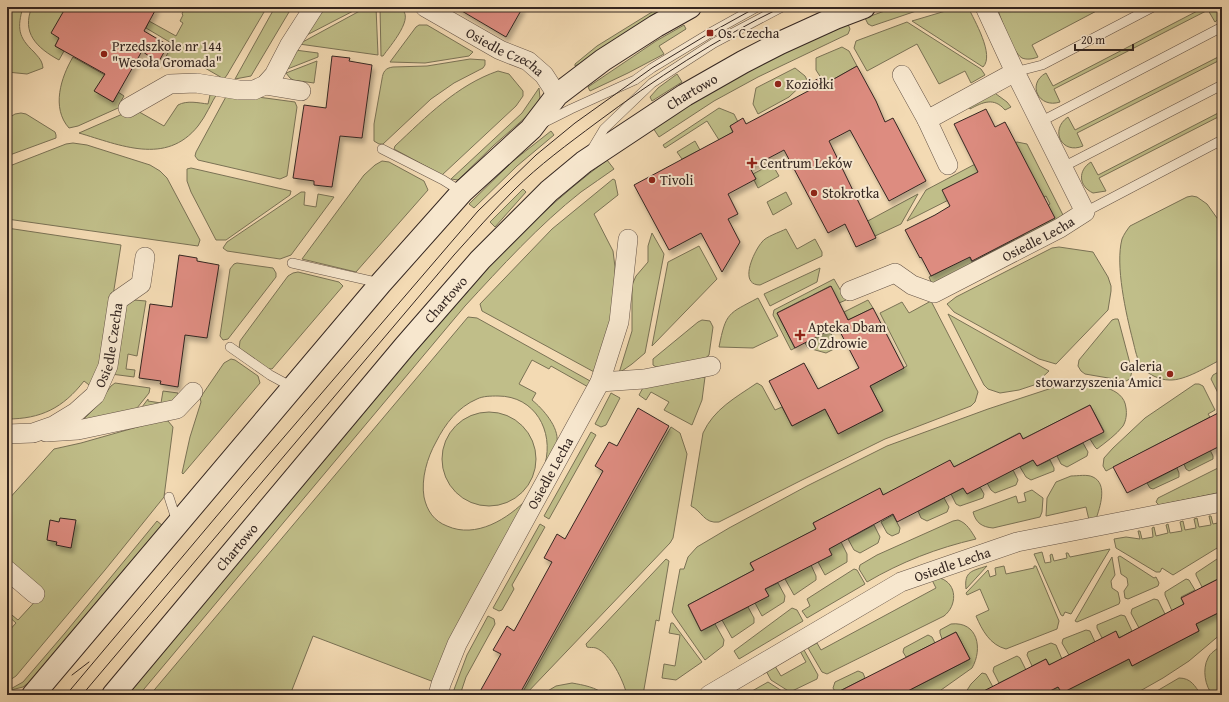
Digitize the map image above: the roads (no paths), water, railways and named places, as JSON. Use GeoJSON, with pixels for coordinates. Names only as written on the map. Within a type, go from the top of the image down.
{"type":"FeatureCollection","features":[{"type":"Feature","properties":{"kind":"street"},"geometry":{"type":"LineString","coordinates":[[128,108],[170,84],[196,83],[239,90],[254,90],[265,85],[274,75],[289,46],[314,7]]}},
{"type":"Feature","properties":{"kind":"street","name":"Osiedle Czecha"},"geometry":{"type":"LineString","coordinates":[[425,7],[500,50],[528,61],[544,75],[557,94]]}},
{"type":"Feature","properties":{"kind":"street"},"geometry":{"type":"LineString","coordinates":[[33,695],[381,283],[462,192],[530,129],[557,94],[603,60],[656,26],[690,7]]}},
{"type":"Feature","properties":{"kind":"street","name":"Chartowo"},"geometry":{"type":"LineString","coordinates":[[113,695],[404,346],[475,266],[549,191],[584,162],[685,94],[743,62],[818,25],[864,7]]}},
{"type":"Feature","properties":{"kind":"street","name":"Osiedle Lecha"},"geometry":{"type":"LineString","coordinates":[[850,291],[895,273],[912,285],[934,293],[1060,228],[1085,212],[1015,72],[985,7]]}},
{"type":"Feature","properties":{"kind":"street"},"geometry":{"type":"LineString","coordinates":[[927,120],[1015,72]]}},
{"type":"Feature","properties":{"kind":"street"},"geometry":{"type":"LineString","coordinates":[[902,75],[927,120],[948,165]]}},
{"type":"Feature","properties":{"kind":"street"},"geometry":{"type":"LineString","coordinates":[[265,85],[301,91]]}},
{"type":"Feature","properties":{"kind":"street","name":"Osiedle Lecha"},"geometry":{"type":"LineString","coordinates":[[438,695],[457,644],[600,382],[619,322],[628,239]]}},
{"type":"Feature","properties":{"kind":"street","name":"Osiedle Czecha"},"geometry":{"type":"LineString","coordinates":[[32,433],[54,426],[76,412],[95,395],[108,366],[118,300],[141,284],[145,257]]}},
{"type":"Feature","properties":{"kind":"street"},"geometry":{"type":"LineString","coordinates":[[600,382],[644,379],[711,366]]}},
{"type":"Feature","properties":{"kind":"street","name":"Osiedle Czecha"},"geometry":{"type":"LineString","coordinates":[[7,434],[78,430],[177,409],[193,392]]}},
{"type":"Feature","properties":{"kind":"street","name":"Osiedle Lecha"},"geometry":{"type":"LineString","coordinates":[[709,695],[901,582],[1017,542],[1222,502]]}},
{"type":"Feature","properties":{"kind":"street"},"geometry":{"type":"LineString","coordinates":[[7,570],[34,594]]}},
{"type":"Feature","properties":{"kind":"lane"},"geometry":{"type":"LineString","coordinates":[[530,129],[635,80],[710,33],[757,7]]}},
{"type":"Feature","properties":{"kind":"lane"},"geometry":{"type":"LineString","coordinates":[[584,162],[604,129],[652,83],[714,43],[782,7]]}},
{"type":"Feature","properties":{"kind":"lane"},"geometry":{"type":"LineString","coordinates":[[1015,72],[1042,65],[1153,7]]}},
{"type":"Feature","properties":{"kind":"lane"},"geometry":{"type":"LineString","coordinates":[[1040,122],[1222,27]]}},
{"type":"Feature","properties":{"kind":"lane"},"geometry":{"type":"LineString","coordinates":[[1063,167],[1222,85]]}},
{"type":"Feature","properties":{"kind":"lane"},"geometry":{"type":"LineString","coordinates":[[1085,212],[1222,140]]}},
{"type":"Feature","properties":{"kind":"lane"},"geometry":{"type":"LineString","coordinates":[[382,149],[443,180],[462,192]]}},
{"type":"Feature","properties":{"kind":"lane"},"geometry":{"type":"LineString","coordinates":[[292,263],[381,283]]}},
{"type":"Feature","properties":{"kind":"lane"},"geometry":{"type":"LineString","coordinates":[[230,347],[270,375],[293,388]]}},
{"type":"Feature","properties":{"kind":"lane"},"geometry":{"type":"LineString","coordinates":[[168,497],[178,525]]}},
{"type":"Feature","properties":{"kind":"tram line"},"geometry":{"type":"LineString","coordinates":[[66,695],[242,486],[478,211],[536,155],[575,123],[652,68],[757,7]]}},
{"type":"Feature","properties":{"kind":"tram line"},"geometry":{"type":"LineString","coordinates":[[82,695],[454,255],[514,190],[533,172],[596,123],[686,60],[733,32],[782,7]]}},
{"type":"Feature","properties":{"kind":"tram line"},"geometry":{"type":"LineString","coordinates":[[72,675],[89,662]]}},
{"type":"Feature","properties":{"kind":"place","name":"Os. Czecha"},"geometry":{"type":"Point","coordinates":[710,33]}},
{"type":"Feature","properties":{"kind":"place","name":"Przedszkole nr 144 \"Wesoła Gromada\""},"geometry":{"type":"Point","coordinates":[104,54]}},
{"type":"Feature","properties":{"kind":"place","name":"Koziołki"},"geometry":{"type":"Point","coordinates":[778,84]}},
{"type":"Feature","properties":{"kind":"place","name":"Centrum Leków"},"geometry":{"type":"Point","coordinates":[752,163]}},
{"type":"Feature","properties":{"kind":"place","name":"Tivoli"},"geometry":{"type":"Point","coordinates":[652,180]}},
{"type":"Feature","properties":{"kind":"place","name":"Stokrotka"},"geometry":{"type":"Point","coordinates":[814,193]}},
{"type":"Feature","properties":{"kind":"place","name":"Apteka Dbam O Zdrowie"},"geometry":{"type":"Point","coordinates":[800,335]}},
{"type":"Feature","properties":{"kind":"place","name":"Galeria stowarzyszenia Amici"},"geometry":{"type":"Point","coordinates":[1170,374]}}]}
